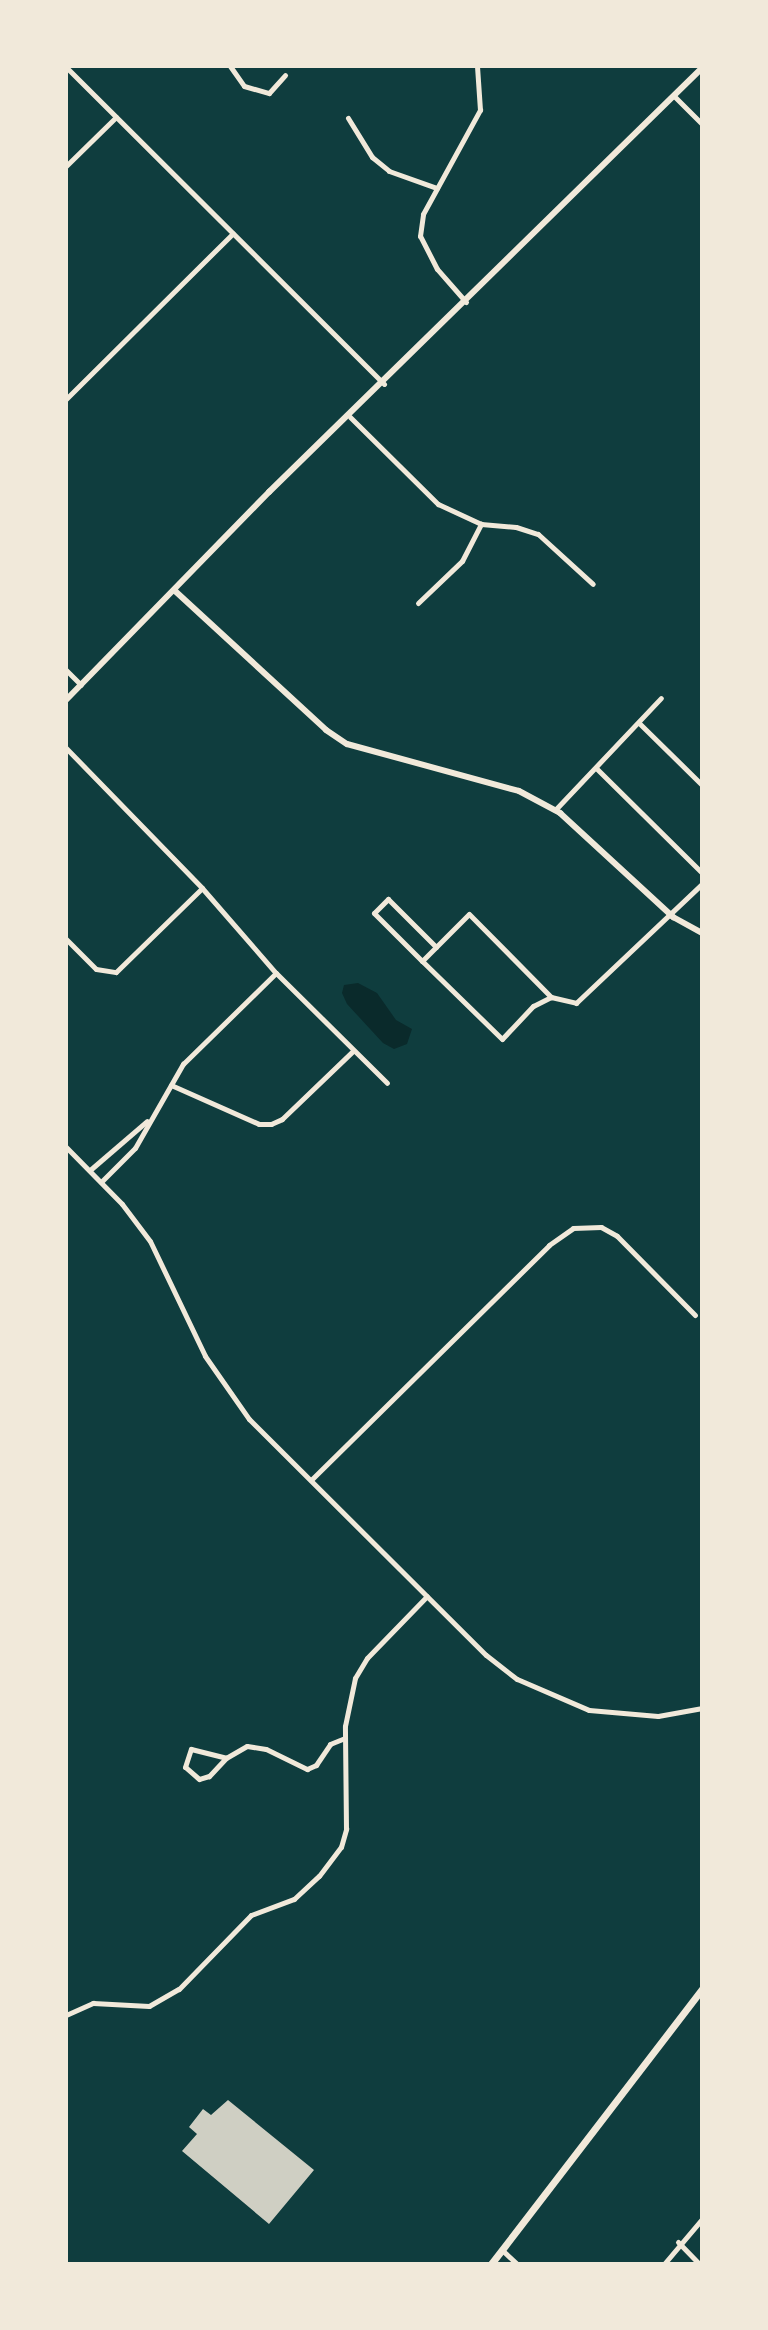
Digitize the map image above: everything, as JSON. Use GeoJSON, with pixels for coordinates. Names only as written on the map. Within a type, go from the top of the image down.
{"type":"FeatureCollection","features":[{"type":"Feature","properties":{"kind":"main road"},"geometry":{"type":"LineString","coordinates":[[491,2263],[702,1989]]}},
{"type":"Feature","properties":{"kind":"street"},"geometry":{"type":"LineString","coordinates":[[230,66],[244,86],[269,93],[285,75]]}},
{"type":"Feature","properties":{"kind":"street"},"geometry":{"type":"LineString","coordinates":[[466,302],[437,269],[420,236],[423,214],[480,110],[477,66]]}},
{"type":"Feature","properties":{"kind":"street"},"geometry":{"type":"LineString","coordinates":[[66,67],[384,384]]}},
{"type":"Feature","properties":{"kind":"street"},"geometry":{"type":"LineString","coordinates":[[66,699],[702,68]]}},
{"type":"Feature","properties":{"kind":"street"},"geometry":{"type":"LineString","coordinates":[[674,96],[702,124]]}},
{"type":"Feature","properties":{"kind":"street"},"geometry":{"type":"LineString","coordinates":[[66,166],[117,117]]}},
{"type":"Feature","properties":{"kind":"street"},"geometry":{"type":"LineString","coordinates":[[348,118],[372,158],[389,171],[437,188]]}},
{"type":"Feature","properties":{"kind":"street"},"geometry":{"type":"LineString","coordinates":[[66,399],[233,233]]}},
{"type":"Feature","properties":{"kind":"street"},"geometry":{"type":"LineString","coordinates":[[350,417],[438,504],[481,524],[538,534],[593,584]]}},
{"type":"Feature","properties":{"kind":"street"},"geometry":{"type":"LineString","coordinates":[[418,603],[462,561],[481,524]]}},
{"type":"Feature","properties":{"kind":"street"},"geometry":{"type":"LineString","coordinates":[[174,590],[326,730],[347,744],[507,787],[555,810],[598,844],[669,914],[702,933]]}},
{"type":"Feature","properties":{"kind":"street"},"geometry":{"type":"LineString","coordinates":[[66,670],[82,685]]}},
{"type":"Feature","properties":{"kind":"street"},"geometry":{"type":"LineString","coordinates":[[555,810],[661,698]]}},
{"type":"Feature","properties":{"kind":"street"},"geometry":{"type":"LineString","coordinates":[[639,723],[702,785]]}},
{"type":"Feature","properties":{"kind":"street"},"geometry":{"type":"LineString","coordinates":[[66,748],[202,888],[276,973],[387,1083]]}},
{"type":"Feature","properties":{"kind":"street"},"geometry":{"type":"LineString","coordinates":[[596,768],[702,873]]}},
{"type":"Feature","properties":{"kind":"street"},"geometry":{"type":"LineString","coordinates":[[422,961],[468,914],[551,997],[567,1004],[589,995],[702,884]]}},
{"type":"Feature","properties":{"kind":"street"},"geometry":{"type":"LineString","coordinates":[[66,939],[96,969],[116,972],[202,888]]}},
{"type":"Feature","properties":{"kind":"street"},"geometry":{"type":"LineString","coordinates":[[436,947],[388,899],[374,913],[502,1039],[533,1006],[551,997]]}},
{"type":"Feature","properties":{"kind":"street"},"geometry":{"type":"LineString","coordinates":[[101,1182],[135,1148],[149,1119],[183,1064],[276,973]]}},
{"type":"Feature","properties":{"kind":"street"},"geometry":{"type":"LineString","coordinates":[[171,1085],[259,1125],[271,1124],[282,1119],[353,1051]]}},
{"type":"Feature","properties":{"kind":"street"},"geometry":{"type":"LineString","coordinates":[[90,1170],[149,1119]]}},
{"type":"Feature","properties":{"kind":"street"},"geometry":{"type":"LineString","coordinates":[[66,1147],[101,1182],[150,1241],[225,1390],[486,1655],[517,1679],[552,1697],[589,1710],[658,1716],[702,1709]]}},
{"type":"Feature","properties":{"kind":"street"},"geometry":{"type":"LineString","coordinates":[[311,1480],[548,1244],[573,1228],[601,1227],[617,1236],[695,1315]]}},
{"type":"Feature","properties":{"kind":"street"},"geometry":{"type":"LineString","coordinates":[[66,2015],[93,2003],[149,2006],[178,1989],[251,1915],[294,1899],[319,1876],[341,1847],[345,1829],[345,1738],[355,1678],[367,1658],[427,1597]]}},
{"type":"Feature","properties":{"kind":"street"},"geometry":{"type":"LineString","coordinates":[[226,1758],[191,1749],[185,1767],[199,1779],[209,1776],[226,1758],[247,1746],[266,1749],[307,1769],[316,1765],[330,1744],[345,1738]]}},
{"type":"Feature","properties":{"kind":"street"},"geometry":{"type":"LineString","coordinates":[[664,2263],[678,2242],[702,2218]]}},
{"type":"Feature","properties":{"kind":"street"},"geometry":{"type":"LineString","coordinates":[[678,2242],[699,2263]]}},
{"type":"Feature","properties":{"kind":"street"},"geometry":{"type":"LineString","coordinates":[[502,2250],[517,2263]]}},
{"type":"Feature","properties":{"kind":"water"},"geometry":{"type":"Polygon","coordinates":[[[358,983],[377,993],[396,1020],[412,1029],[407,1044],[394,1049],[383,1043],[347,1004],[342,993],[344,985],[358,983]]]}},
{"type":"Feature","properties":{"kind":"building"},"geometry":{"type":"Polygon","coordinates":[[[228,2100],[314,2170],[269,2224],[182,2151],[197,2134],[189,2127],[203,2109],[211,2115],[228,2100]]]}}]}
